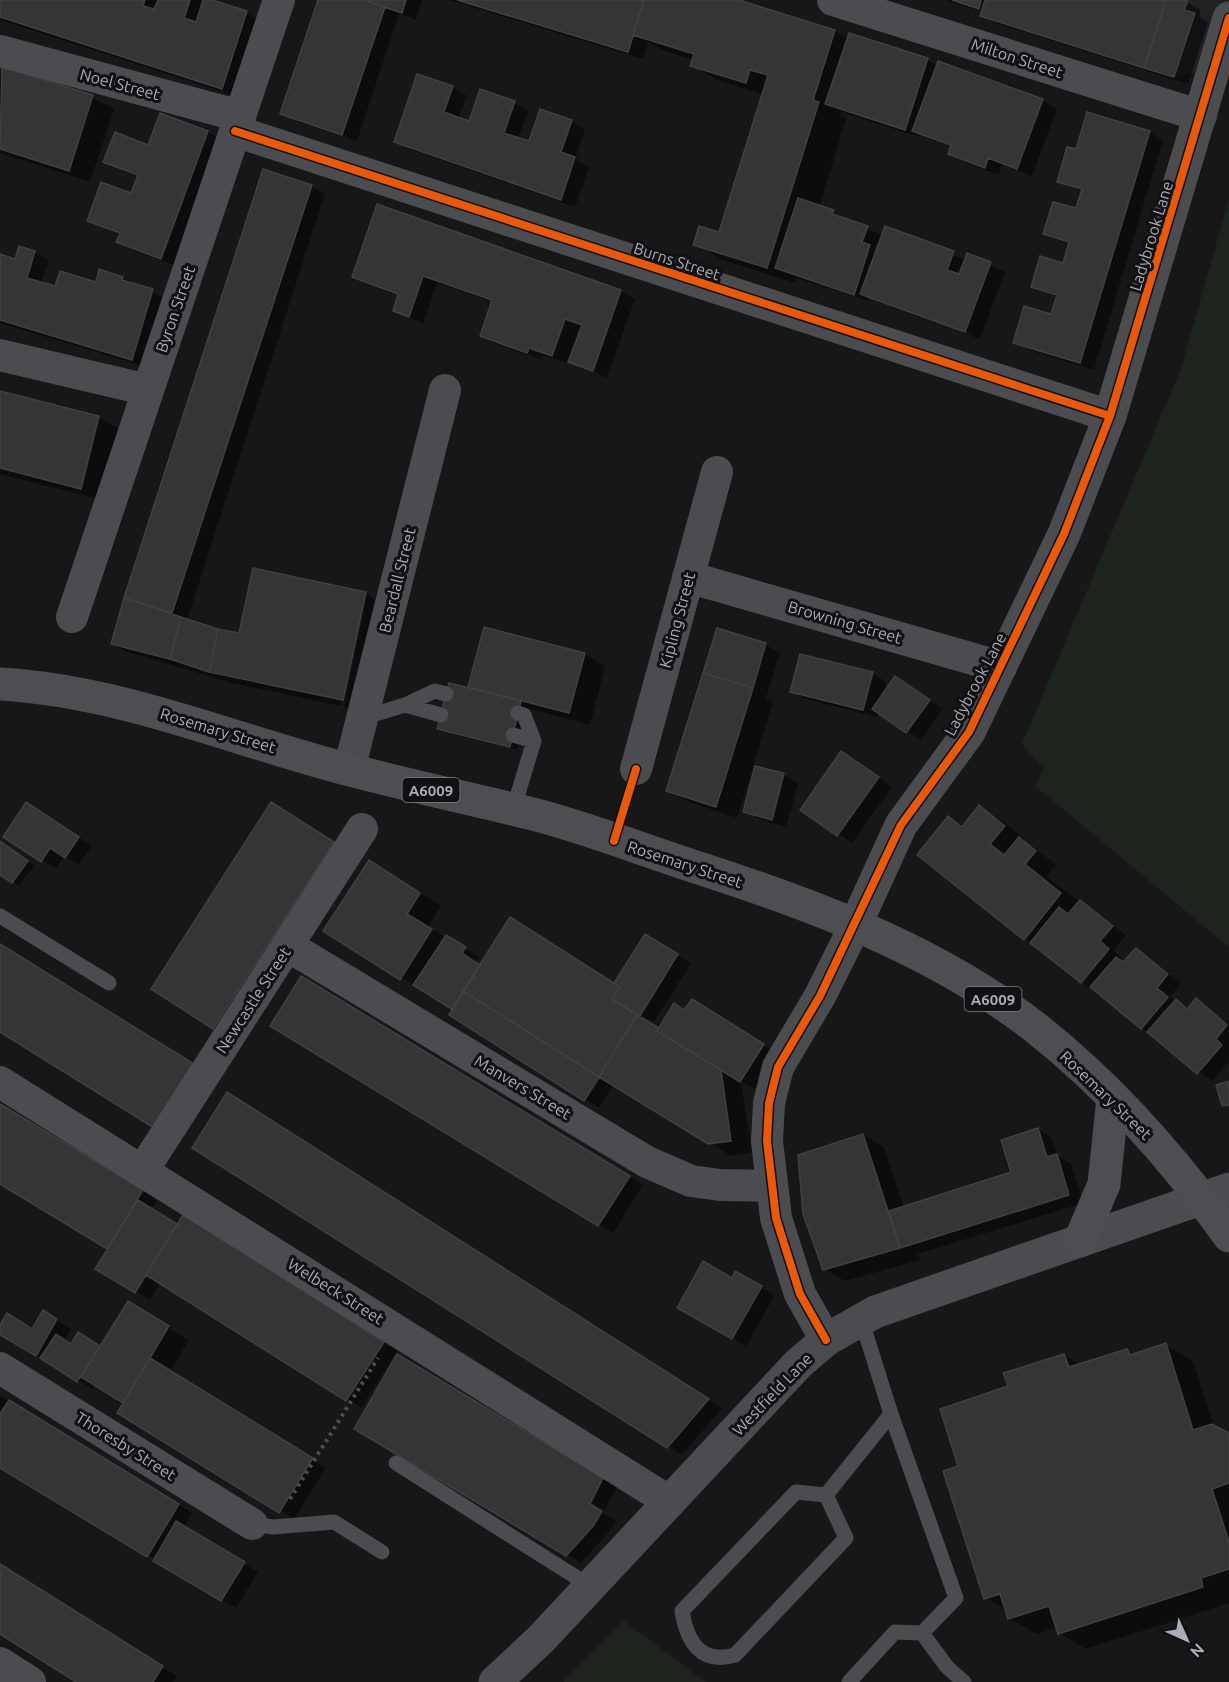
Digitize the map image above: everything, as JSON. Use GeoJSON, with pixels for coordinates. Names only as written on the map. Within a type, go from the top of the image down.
{"type":"FeatureCollection","features":[{"type":"Feature","properties":{"kind":"highway","name":"Rosemary Street"},"geometry":{"type":"LineString","coordinates":[[0,684],[48,687],[167,714],[349,770],[513,810],[782,895],[922,955],[1036,1028],[1113,1098],[1215,1193],[1229,1236]]}},
{"type":"Feature","properties":{"kind":"highway"},"geometry":{"type":"LineString","coordinates":[[1080,1241],[1104,1184],[1113,1098]]}},
{"type":"Feature","properties":{"kind":"street","name":"Byron Street"},"geometry":{"type":"LineString","coordinates":[[72,617],[279,0]]}},
{"type":"Feature","properties":{"kind":"street","name":"Milton Street"},"geometry":{"type":"LineString","coordinates":[[833,0],[1201,116]]}},
{"type":"Feature","properties":{"kind":"street","name":"Ladybrook Lane"},"geometry":{"type":"LineString","coordinates":[[826,1340],[800,1294],[776,1218],[767,1141],[770,1103],[778,1067],[820,996],[901,825],[969,732],[1064,534],[1110,416],[1201,116],[1224,55],[1229,18]]}},
{"type":"Feature","properties":{"kind":"street","name":"Noel Street"},"geometry":{"type":"LineString","coordinates":[[0,51],[237,124]]}},
{"type":"Feature","properties":{"kind":"street","name":"Burns Street"},"geometry":{"type":"LineString","coordinates":[[237,124],[1110,416]]}},
{"type":"Feature","properties":{"kind":"street"},"geometry":{"type":"LineString","coordinates":[[0,355],[148,390]]}},
{"type":"Feature","properties":{"kind":"street","name":"Beardall Street"},"geometry":{"type":"LineString","coordinates":[[349,770],[445,390]]}},
{"type":"Feature","properties":{"kind":"street","name":"Kipling Street"},"geometry":{"type":"LineString","coordinates":[[636,769],[717,472]]}},
{"type":"Feature","properties":{"kind":"street","name":"Browning Street"},"geometry":{"type":"LineString","coordinates":[[688,577],[1001,667]]}},
{"type":"Feature","properties":{"kind":"street","name":"Newcastle Street"},"geometry":{"type":"LineString","coordinates":[[144,1170],[362,829]]}},
{"type":"Feature","properties":{"kind":"street","name":"Manvers Street"},"geometry":{"type":"LineString","coordinates":[[288,946],[647,1162],[690,1180],[720,1185],[772,1186]]}},
{"type":"Feature","properties":{"kind":"street","name":"Welbeck Street"},"geometry":{"type":"LineString","coordinates":[[0,1082],[144,1170],[670,1502]]}},
{"type":"Feature","properties":{"kind":"street","name":"Westfield Lane"},"geometry":{"type":"LineString","coordinates":[[495,1682],[541,1639],[798,1364],[826,1340],[861,1319],[1215,1193]]}},
{"type":"Feature","properties":{"kind":"street","name":"Thoresby Street"},"geometry":{"type":"LineString","coordinates":[[0,1368],[263,1526]]}},
{"type":"Feature","properties":{"kind":"street"},"geometry":{"type":"LineString","coordinates":[[0,1663],[30,1682]]}},
{"type":"Feature","properties":{"kind":"lane"},"geometry":{"type":"LineString","coordinates":[[362,718],[405,705],[435,691],[446,694]]}},
{"type":"Feature","properties":{"kind":"lane"},"geometry":{"type":"LineString","coordinates":[[405,705],[441,715]]}},
{"type":"Feature","properties":{"kind":"lane"},"geometry":{"type":"LineString","coordinates":[[513,810],[534,741],[525,715],[518,713]]}},
{"type":"Feature","properties":{"kind":"lane"},"geometry":{"type":"LineString","coordinates":[[513,735],[534,741]]}},
{"type":"Feature","properties":{"kind":"lane"},"geometry":{"type":"LineString","coordinates":[[0,916],[109,983]]}},
{"type":"Feature","properties":{"kind":"lane"},"geometry":{"type":"LineString","coordinates":[[849,1682],[895,1632],[922,1633],[956,1598],[891,1414],[861,1319]]}},
{"type":"Feature","properties":{"kind":"lane"},"geometry":{"type":"LineString","coordinates":[[826,1495],[891,1414]]}},
{"type":"Feature","properties":{"kind":"lane"},"geometry":{"type":"LineString","coordinates":[[396,1463],[590,1586]]}},
{"type":"Feature","properties":{"kind":"lane"},"geometry":{"type":"LineString","coordinates":[[796,1492],[826,1495],[846,1538],[735,1655],[723,1659],[711,1658],[700,1651],[691,1642],[682,1611],[796,1492]]}},
{"type":"Feature","properties":{"kind":"lane"},"geometry":{"type":"LineString","coordinates":[[263,1526],[334,1522],[382,1552]]}},
{"type":"Feature","properties":{"kind":"lane"},"geometry":{"type":"LineString","coordinates":[[922,1633],[947,1667],[964,1682]]}},
{"type":"Feature","properties":{"kind":"path"},"geometry":{"type":"LineString","coordinates":[[263,1526],[396,1329]]}},
{"type":"Feature","properties":{"kind":"shaded area"},"geometry":{"type":"Polygon","coordinates":[[[1166,0],[1229,0],[1229,66],[1174,77],[1144,68],[1166,0]]]}},
{"type":"Feature","properties":{"kind":"shaded area"},"geometry":{"type":"Polygon","coordinates":[[[1229,199],[1229,947],[1035,786],[1044,769],[1022,744],[1180,371],[1229,199]]]}},
{"type":"Feature","properties":{"kind":"shaded area"},"geometry":{"type":"Polygon","coordinates":[[[624,1621],[706,1682],[563,1682],[624,1621]]]}},
{"type":"Feature","properties":{"kind":"building"},"geometry":{"type":"Polygon","coordinates":[[[0,0],[145,0],[143,6],[154,9],[158,0],[190,0],[184,18],[196,22],[203,0],[212,0],[247,11],[222,89],[0,17],[0,0]]]}},
{"type":"Feature","properties":{"kind":"building"},"geometry":{"type":"Polygon","coordinates":[[[318,0],[364,0],[385,7],[342,135],[280,114],[318,0]]]}},
{"type":"Feature","properties":{"kind":"building"},"geometry":{"type":"Polygon","coordinates":[[[364,0],[406,0],[402,13],[364,0]]]}},
{"type":"Feature","properties":{"kind":"building"},"geometry":{"type":"Polygon","coordinates":[[[457,0],[644,0],[628,52],[457,0]]]}},
{"type":"Feature","properties":{"kind":"building"},"geometry":{"type":"Polygon","coordinates":[[[644,0],[739,0],[835,30],[813,100],[819,102],[767,268],[693,245],[699,226],[719,232],[768,75],[750,70],[746,83],[690,66],[694,54],[633,35],[644,0]]]}},
{"type":"Feature","properties":{"kind":"building"},"geometry":{"type":"Polygon","coordinates":[[[952,0],[981,0],[979,9],[952,0]]]}},
{"type":"Feature","properties":{"kind":"building"},"geometry":{"type":"Polygon","coordinates":[[[985,0],[1166,0],[1144,68],[980,16],[985,0]]]}},
{"type":"Feature","properties":{"kind":"building"},"geometry":{"type":"Polygon","coordinates":[[[1166,0],[1188,0],[1184,10],[1195,13],[1174,77],[1144,68],[1166,0]]]}},
{"type":"Feature","properties":{"kind":"building"},"geometry":{"type":"Polygon","coordinates":[[[849,33],[928,58],[905,130],[825,104],[849,33]]]}},
{"type":"Feature","properties":{"kind":"building"},"geometry":{"type":"Polygon","coordinates":[[[938,61],[1043,99],[1017,169],[988,158],[985,168],[948,154],[951,145],[912,131],[938,61]]]}},
{"type":"Feature","properties":{"kind":"building"},"geometry":{"type":"Polygon","coordinates":[[[2,67],[93,95],[69,171],[0,149],[2,67]]]}},
{"type":"Feature","properties":{"kind":"building"},"geometry":{"type":"Polygon","coordinates":[[[417,74],[453,86],[444,112],[469,121],[480,89],[515,101],[504,133],[529,141],[540,109],[572,120],[561,152],[575,157],[561,200],[394,142],[417,74]]]}},
{"type":"Feature","properties":{"kind":"building"},"geometry":{"type":"Polygon","coordinates":[[[1087,112],[1150,131],[1080,363],[1013,343],[1024,306],[1051,314],[1057,295],[1031,287],[1040,256],[1063,263],[1069,242],[1043,234],[1053,202],[1076,208],[1082,189],[1057,182],[1067,147],[1076,149],[1087,112]]]}},
{"type":"Feature","properties":{"kind":"building"},"geometry":{"type":"Polygon","coordinates":[[[160,113],[208,131],[161,259],[116,242],[120,233],[87,221],[101,182],[131,193],[138,175],[103,162],[115,132],[148,145],[160,113]]]}},
{"type":"Feature","properties":{"kind":"building"},"geometry":{"type":"Polygon","coordinates":[[[263,169],[312,185],[172,613],[124,598],[263,169]]]}},
{"type":"Feature","properties":{"kind":"building"},"geometry":{"type":"Polygon","coordinates":[[[798,198],[834,210],[832,214],[868,226],[862,242],[870,245],[854,295],[775,268],[798,198]]]}},
{"type":"Feature","properties":{"kind":"building"},"geometry":{"type":"Polygon","coordinates":[[[377,204],[621,290],[593,371],[568,362],[582,325],[565,319],[552,356],[529,348],[527,353],[480,336],[492,300],[423,276],[409,317],[393,311],[398,294],[352,277],[377,204]]]}},
{"type":"Feature","properties":{"kind":"building"},"geometry":{"type":"Polygon","coordinates":[[[885,226],[954,251],[947,270],[959,274],[967,253],[991,262],[965,332],[860,294],[885,226]]]}},
{"type":"Feature","properties":{"kind":"building"},"geometry":{"type":"Polygon","coordinates":[[[19,246],[35,251],[27,278],[55,286],[60,271],[96,282],[99,269],[123,277],[122,280],[153,289],[132,360],[0,320],[0,254],[15,259],[19,246]]]}},
{"type":"Feature","properties":{"kind":"building"},"geometry":{"type":"Polygon","coordinates":[[[0,391],[99,416],[81,489],[0,468],[0,391]]]}},
{"type":"Feature","properties":{"kind":"building"},"geometry":{"type":"Polygon","coordinates":[[[253,568],[366,592],[343,700],[209,672],[218,629],[239,633],[253,568]]]}},
{"type":"Feature","properties":{"kind":"building"},"geometry":{"type":"Polygon","coordinates":[[[124,598],[181,617],[170,659],[111,644],[124,598]]]}},
{"type":"Feature","properties":{"kind":"building"},"geometry":{"type":"Polygon","coordinates":[[[181,617],[218,629],[209,672],[170,659],[181,617]]]}},
{"type":"Feature","properties":{"kind":"building"},"geometry":{"type":"Polygon","coordinates":[[[484,627],[585,653],[569,713],[468,687],[484,627]]]}},
{"type":"Feature","properties":{"kind":"building"},"geometry":{"type":"Polygon","coordinates":[[[717,628],[766,643],[753,688],[703,673],[717,628]]]}},
{"type":"Feature","properties":{"kind":"building"},"geometry":{"type":"Polygon","coordinates":[[[800,654],[873,672],[863,710],[790,692],[800,654]]]}},
{"type":"Feature","properties":{"kind":"building"},"geometry":{"type":"Polygon","coordinates":[[[703,673],[753,688],[716,807],[666,791],[703,673]]]}},
{"type":"Feature","properties":{"kind":"building"},"geometry":{"type":"Polygon","coordinates":[[[895,676],[930,700],[906,733],[872,709],[895,676]]]}},
{"type":"Feature","properties":{"kind":"building"},"geometry":{"type":"Polygon","coordinates":[[[449,683],[521,701],[510,747],[437,729],[449,683]]]}},
{"type":"Feature","properties":{"kind":"building"},"geometry":{"type":"Polygon","coordinates":[[[841,751],[879,777],[837,836],[800,810],[841,751]]]}},
{"type":"Feature","properties":{"kind":"building"},"geometry":{"type":"Polygon","coordinates":[[[755,766],[784,773],[772,820],[743,812],[755,766]]]}},
{"type":"Feature","properties":{"kind":"building"},"geometry":{"type":"Polygon","coordinates":[[[26,802],[79,837],[65,858],[50,848],[41,862],[3,837],[26,802]]]}},
{"type":"Feature","properties":{"kind":"building"},"geometry":{"type":"Polygon","coordinates":[[[271,802],[334,842],[213,1029],[151,989],[271,802]]]}},
{"type":"Feature","properties":{"kind":"building"},"geometry":{"type":"Polygon","coordinates":[[[979,805],[1005,826],[990,844],[1004,855],[1019,837],[1036,851],[1025,864],[1061,893],[1024,940],[917,855],[948,816],[962,827],[979,805]]]}},
{"type":"Feature","properties":{"kind":"building"},"geometry":{"type":"Polygon","coordinates":[[[0,841],[28,861],[12,883],[0,875],[0,841]]]}},
{"type":"Feature","properties":{"kind":"building"},"geometry":{"type":"Polygon","coordinates":[[[369,860],[420,893],[407,914],[432,929],[400,980],[323,931],[369,860]]]}},
{"type":"Feature","properties":{"kind":"building"},"geometry":{"type":"Polygon","coordinates":[[[1080,900],[1113,926],[1100,941],[1109,949],[1081,983],[1030,943],[1059,907],[1068,914],[1080,900]]]}},
{"type":"Feature","properties":{"kind":"building"},"geometry":{"type":"Polygon","coordinates":[[[510,917],[620,987],[612,999],[637,1015],[599,1077],[463,991],[510,917]]]}},
{"type":"Feature","properties":{"kind":"building"},"geometry":{"type":"Polygon","coordinates":[[[645,934],[678,954],[640,1016],[612,999],[620,987],[614,983],[645,934]]]}},
{"type":"Feature","properties":{"kind":"building"},"geometry":{"type":"Polygon","coordinates":[[[446,935],[466,947],[462,953],[480,965],[453,1010],[413,985],[446,935]]]}},
{"type":"Feature","properties":{"kind":"building"},"geometry":{"type":"Polygon","coordinates":[[[0,944],[194,1064],[154,1128],[0,1032],[0,944]]]}},
{"type":"Feature","properties":{"kind":"building"},"geometry":{"type":"Polygon","coordinates":[[[1136,948],[1168,974],[1157,988],[1168,997],[1141,1029],[1090,987],[1116,957],[1123,962],[1136,948]]]}},
{"type":"Feature","properties":{"kind":"building"},"geometry":{"type":"Polygon","coordinates":[[[301,976],[630,1176],[598,1226],[270,1026],[301,976]]]}},
{"type":"Feature","properties":{"kind":"building"},"geometry":{"type":"Polygon","coordinates":[[[463,991],[599,1077],[584,1101],[449,1015],[463,991]]]}},
{"type":"Feature","properties":{"kind":"building"},"geometry":{"type":"Polygon","coordinates":[[[1196,998],[1227,1025],[1216,1039],[1222,1045],[1197,1074],[1147,1032],[1176,999],[1187,1009],[1196,998]]]}},
{"type":"Feature","properties":{"kind":"building"},"geometry":{"type":"Polygon","coordinates":[[[692,999],[764,1044],[740,1082],[657,1031],[674,1003],[684,1010],[692,999]]]}},
{"type":"Feature","properties":{"kind":"building"},"geometry":{"type":"Polygon","coordinates":[[[637,1015],[659,1028],[657,1031],[721,1070],[731,1141],[708,1144],[599,1077],[637,1015]]]}},
{"type":"Feature","properties":{"kind":"building"},"geometry":{"type":"Polygon","coordinates":[[[1229,1081],[1229,1105],[1222,1106],[1216,1085],[1229,1081]]]}},
{"type":"Feature","properties":{"kind":"building"},"geometry":{"type":"Polygon","coordinates":[[[227,1092],[709,1399],[667,1448],[192,1148],[227,1092]]]}},
{"type":"Feature","properties":{"kind":"building"},"geometry":{"type":"Polygon","coordinates":[[[0,1104],[143,1190],[107,1249],[0,1184],[0,1104]]]}},
{"type":"Feature","properties":{"kind":"building"},"geometry":{"type":"Polygon","coordinates":[[[1038,1128],[1047,1157],[1057,1154],[1069,1195],[900,1248],[889,1211],[1011,1172],[1001,1140],[1038,1128]]]}},
{"type":"Feature","properties":{"kind":"building"},"geometry":{"type":"Polygon","coordinates":[[[863,1134],[900,1248],[823,1270],[803,1214],[798,1155],[863,1134]]]}},
{"type":"Feature","properties":{"kind":"building"},"geometry":{"type":"Polygon","coordinates":[[[138,1200],[177,1224],[135,1293],[95,1269],[138,1200]]]}},
{"type":"Feature","properties":{"kind":"building"},"geometry":{"type":"Polygon","coordinates":[[[183,1215],[384,1342],[346,1401],[146,1275],[183,1215]]]}},
{"type":"Feature","properties":{"kind":"building"},"geometry":{"type":"Polygon","coordinates":[[[703,1261],[732,1278],[735,1271],[762,1286],[732,1339],[677,1308],[703,1261]]]}},
{"type":"Feature","properties":{"kind":"building"},"geometry":{"type":"Polygon","coordinates":[[[128,1301],[169,1326],[123,1403],[81,1377],[128,1301]]]}},
{"type":"Feature","properties":{"kind":"building"},"geometry":{"type":"Polygon","coordinates":[[[43,1310],[57,1319],[36,1356],[0,1335],[0,1325],[7,1313],[32,1329],[43,1310]]]}},
{"type":"Feature","properties":{"kind":"building"},"geometry":{"type":"Polygon","coordinates":[[[78,1332],[100,1346],[77,1382],[40,1358],[56,1334],[71,1344],[78,1332]]]}},
{"type":"Feature","properties":{"kind":"building"},"geometry":{"type":"Polygon","coordinates":[[[1166,1343],[1193,1430],[1212,1424],[1229,1433],[1229,1483],[1212,1489],[1229,1542],[1229,1569],[1201,1578],[1203,1587],[1058,1634],[1049,1606],[1008,1619],[1000,1594],[984,1599],[943,1471],[958,1466],[940,1409],[1008,1386],[1003,1373],[1064,1354],[1069,1367],[1127,1349],[1130,1355],[1166,1343]]]}},
{"type":"Feature","properties":{"kind":"building"},"geometry":{"type":"Polygon","coordinates":[[[397,1354],[603,1478],[590,1504],[602,1511],[594,1525],[566,1556],[354,1429],[397,1354]]]}},
{"type":"Feature","properties":{"kind":"building"},"geometry":{"type":"Polygon","coordinates":[[[150,1358],[313,1458],[279,1513],[117,1413],[150,1358]]]}},
{"type":"Feature","properties":{"kind":"building"},"geometry":{"type":"Polygon","coordinates":[[[9,1400],[179,1504],[147,1557],[0,1468],[0,1414],[9,1400]]]}},
{"type":"Feature","properties":{"kind":"building"},"geometry":{"type":"Polygon","coordinates":[[[176,1521],[245,1562],[221,1601],[153,1561],[176,1521]]]}},
{"type":"Feature","properties":{"kind":"building"},"geometry":{"type":"Polygon","coordinates":[[[0,1564],[163,1666],[153,1682],[76,1682],[0,1634],[0,1564]]]}},
{"type":"Feature","properties":{"kind":"cycle path"},"geometry":{"type":"LineString","coordinates":[[826,1340],[800,1294],[776,1218],[767,1141],[769,1103],[778,1067],[820,996],[901,825],[969,732],[1064,534],[1110,416],[1229,18]]}},
{"type":"Feature","properties":{"kind":"cycle path"},"geometry":{"type":"LineString","coordinates":[[235,131],[1110,416]]}},
{"type":"Feature","properties":{"kind":"cycle path"},"geometry":{"type":"LineString","coordinates":[[614,841],[636,769]]}}]}
